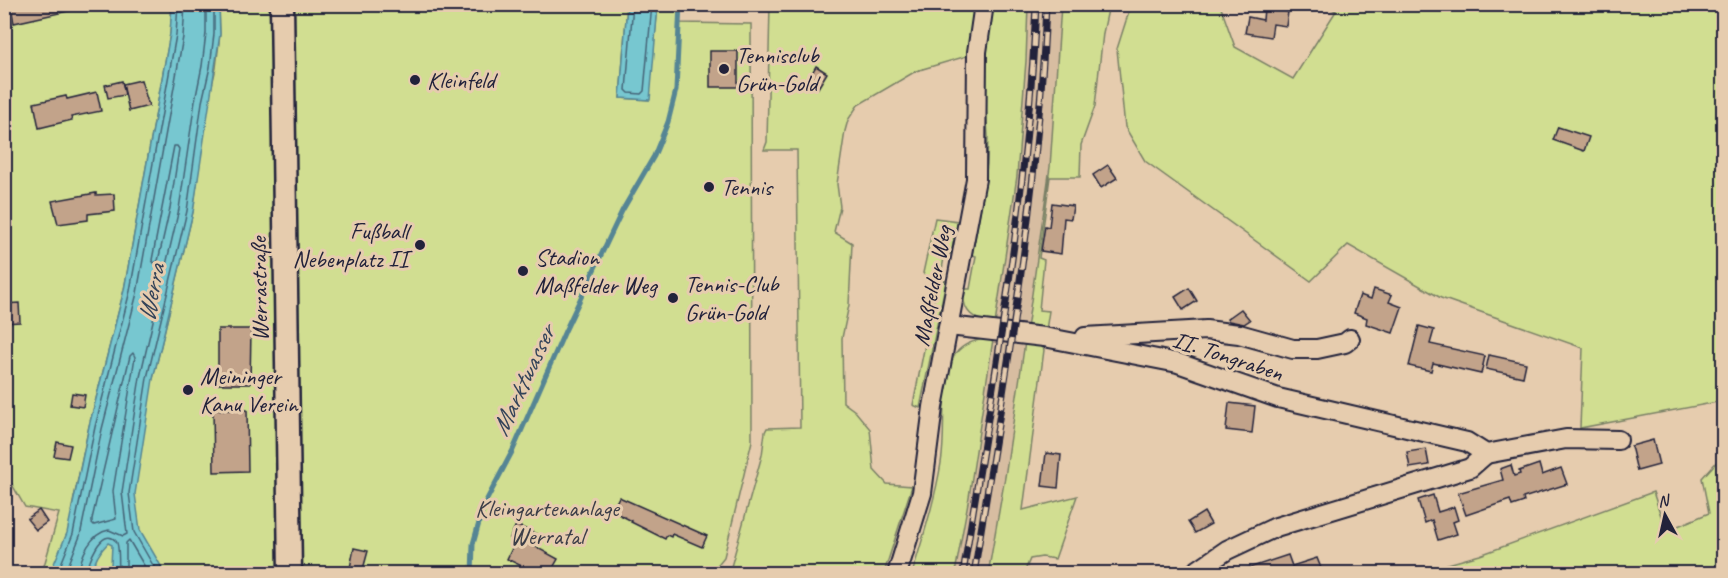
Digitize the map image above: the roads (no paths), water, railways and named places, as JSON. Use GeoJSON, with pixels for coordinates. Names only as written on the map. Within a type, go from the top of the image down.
{"type":"FeatureCollection","features":[{"type":"Feature","properties":{"kind":"street","name":"Werrastraße"},"geometry":{"type":"LineString","coordinates":[[282,4],[290,573]]}},
{"type":"Feature","properties":{"kind":"street","name":"Maßfelder Weg"},"geometry":{"type":"LineString","coordinates":[[897,573],[922,493],[933,406],[976,179],[977,52],[984,4]]}},
{"type":"Feature","properties":{"kind":"street","name":"II. Tongraben"},"geometry":{"type":"LineString","coordinates":[[949,326],[1044,337],[1178,363],[1278,398],[1467,442],[1486,454]]}},
{"type":"Feature","properties":{"kind":"street"},"geometry":{"type":"LineString","coordinates":[[1044,337],[1104,337],[1206,330],[1239,334],[1293,349],[1317,349],[1345,344],[1350,339]]}},
{"type":"Feature","properties":{"kind":"street"},"geometry":{"type":"LineString","coordinates":[[1192,573],[1227,550],[1276,527],[1470,468],[1486,454],[1566,439],[1618,440]]}},
{"type":"Feature","properties":{"kind":"water","name":"Werra"},"geometry":{"type":"Polygon","coordinates":[[[172,5],[219,5],[220,34],[193,212],[153,379],[135,494],[140,530],[165,573],[113,573],[112,545],[108,543],[98,556],[92,573],[50,573],[67,533],[89,426],[124,290],[170,34],[172,5]]]}},
{"type":"Feature","properties":{"kind":"water"},"geometry":{"type":"Polygon","coordinates":[[[627,5],[658,5],[650,100],[620,98],[627,5]]]}},
{"type":"Feature","properties":{"kind":"waterway","name":"Marktwasser"},"geometry":{"type":"LineString","coordinates":[[472,574],[473,544],[484,505],[513,450],[565,331],[622,211],[654,156],[668,122],[676,90],[680,4]]}},
{"type":"Feature","properties":{"kind":"railway"},"geometry":{"type":"LineString","coordinates":[[963,574],[1008,290],[1032,76],[1036,4]]}},
{"type":"Feature","properties":{"kind":"railway"},"geometry":{"type":"LineString","coordinates":[[974,574],[1028,219],[1042,76],[1046,4]]}},
{"type":"Feature","properties":{"kind":"place","name":"Tennisclub Grün-Gold"},"geometry":{"type":"Point","coordinates":[724,69]}},
{"type":"Feature","properties":{"kind":"place","name":"Kleinfeld"},"geometry":{"type":"Point","coordinates":[415,80]}},
{"type":"Feature","properties":{"kind":"place","name":"Tennis"},"geometry":{"type":"Point","coordinates":[709,187]}},
{"type":"Feature","properties":{"kind":"place","name":"Fußball Nebenplatz II"},"geometry":{"type":"Point","coordinates":[420,245]}},
{"type":"Feature","properties":{"kind":"place","name":"Stadion Maßfelder Weg"},"geometry":{"type":"Point","coordinates":[523,271]}},
{"type":"Feature","properties":{"kind":"place","name":"Tennis-Club Grün-Gold"},"geometry":{"type":"Point","coordinates":[673,298]}},
{"type":"Feature","properties":{"kind":"place","name":"Meininger Kanu Verein"},"geometry":{"type":"Point","coordinates":[188,390]}},
{"type":"Feature","properties":{"kind":"park label","name":"Kleingartenanlage Werratal"},"geometry":{"type":"Point","coordinates":[547,522]}}]}
